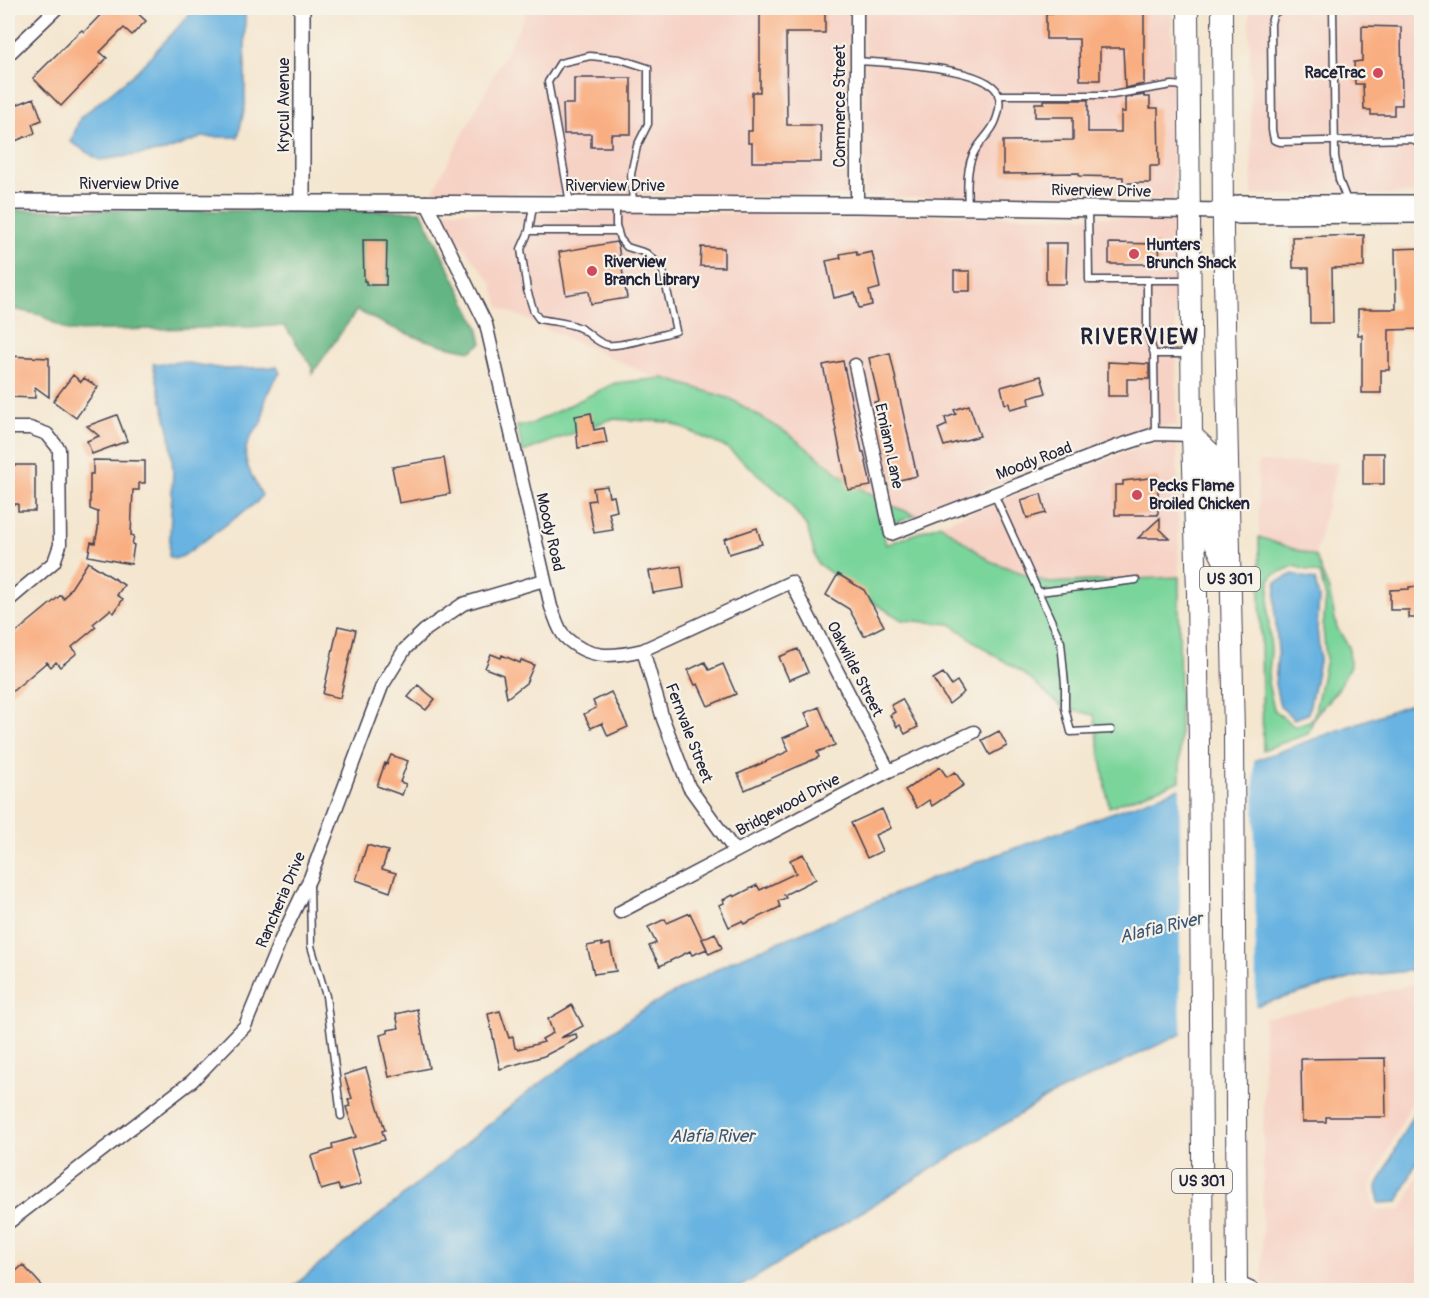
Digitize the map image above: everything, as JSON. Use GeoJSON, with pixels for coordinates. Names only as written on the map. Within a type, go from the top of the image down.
{"type":"FeatureCollection","features":[{"type":"Feature","properties":{"kind":"main road","name":"US 301"},"geometry":{"type":"LineString","coordinates":[[1188,8],[1192,435],[1199,743],[1203,1290]]}},
{"type":"Feature","properties":{"kind":"main road","name":"US 301"},"geometry":{"type":"LineString","coordinates":[[1222,8],[1223,211],[1234,734],[1236,1063],[1243,1288]]}},
{"type":"Feature","properties":{"kind":"main road"},"geometry":{"type":"LineString","coordinates":[[1192,435],[1212,454],[1214,541],[1230,575]]}},
{"type":"Feature","properties":{"kind":"street"},"geometry":{"type":"LineString","coordinates":[[8,55],[57,8]]}},
{"type":"Feature","properties":{"kind":"street","name":"Krycul Avenue"},"geometry":{"type":"LineString","coordinates":[[302,8],[302,202]]}},
{"type":"Feature","properties":{"kind":"street","name":"Commerce Street"},"geometry":{"type":"LineString","coordinates":[[856,8],[857,205]]}},
{"type":"Feature","properties":{"kind":"street","name":"Riverview Drive"},"geometry":{"type":"LineString","coordinates":[[8,202],[857,205],[1190,210],[1223,211],[1239,216],[1422,216]]}},
{"type":"Feature","properties":{"kind":"street","name":"Moody Road"},"geometry":{"type":"LineString","coordinates":[[426,202],[486,324],[544,580],[551,607],[563,636],[592,654],[620,656],[643,650],[791,582]]}},
{"type":"Feature","properties":{"kind":"street","name":"Riverview Drive"},"geometry":{"type":"LineString","coordinates":[[1223,211],[1239,203],[1422,203]]}},
{"type":"Feature","properties":{"kind":"street","name":"Emiann Lane"},"geometry":{"type":"LineString","coordinates":[[855,365],[891,534]]}},
{"type":"Feature","properties":{"kind":"street"},"geometry":{"type":"LineString","coordinates":[[8,428],[30,428],[47,434],[59,449],[60,535],[60,546],[54,562],[8,601]]}},
{"type":"Feature","properties":{"kind":"street","name":"Moody Road"},"geometry":{"type":"LineString","coordinates":[[891,534],[1115,447],[1155,434],[1192,435]]}},
{"type":"Feature","properties":{"kind":"street","name":"Rancheria Drive"},"geometry":{"type":"LineString","coordinates":[[8,1223],[192,1082],[245,1026],[280,941],[310,878],[382,686],[405,649],[424,631],[464,604],[544,580]]}},
{"type":"Feature","properties":{"kind":"street","name":"Oakwilde Street"},"geometry":{"type":"LineString","coordinates":[[791,582],[889,771]]}},
{"type":"Feature","properties":{"kind":"street","name":"Fernvale Street"},"geometry":{"type":"LineString","coordinates":[[643,650],[663,719],[689,787],[735,852]]}},
{"type":"Feature","properties":{"kind":"street","name":"Bridgewood Drive"},"geometry":{"type":"LineString","coordinates":[[620,912],[889,771],[974,732]]}},
{"type":"Feature","properties":{"kind":"lane"},"geometry":{"type":"LineString","coordinates":[[1349,204],[1340,180],[1334,142],[1333,8],[1296,8],[1281,10],[1274,14],[1270,23],[1274,140],[1334,142],[1412,139],[1422,144]]}},
{"type":"Feature","properties":{"kind":"lane"},"geometry":{"type":"LineString","coordinates":[[571,204],[548,82],[561,63],[590,56],[620,59],[648,68],[648,124],[637,146],[631,174],[633,204]]}},
{"type":"Feature","properties":{"kind":"lane"},"geometry":{"type":"LineString","coordinates":[[856,61],[921,66],[974,75],[993,87],[998,94],[1000,109],[995,123],[973,153],[967,181],[968,207]]}},
{"type":"Feature","properties":{"kind":"lane"},"geometry":{"type":"LineString","coordinates":[[998,94],[1112,95],[1172,85],[1189,86]]}},
{"type":"Feature","properties":{"kind":"lane"},"geometry":{"type":"LineString","coordinates":[[533,203],[529,231],[521,249],[523,271],[534,312],[539,319],[582,329],[595,340],[608,345],[643,340],[676,331],[662,267],[646,253],[627,247],[620,239],[616,204]]}},
{"type":"Feature","properties":{"kind":"lane"},"geometry":{"type":"LineString","coordinates":[[1088,208],[1089,280],[1190,280]]}},
{"type":"Feature","properties":{"kind":"lane"},"geometry":{"type":"LineString","coordinates":[[529,231],[618,231]]}},
{"type":"Feature","properties":{"kind":"lane"},"geometry":{"type":"LineString","coordinates":[[1147,280],[1147,332],[1154,354],[1155,434]]}},
{"type":"Feature","properties":{"kind":"lane"},"geometry":{"type":"LineString","coordinates":[[1154,354],[1191,354]]}},
{"type":"Feature","properties":{"kind":"lane"},"geometry":{"type":"LineString","coordinates":[[994,494],[1061,642],[1065,708],[1071,732],[1111,730]]}},
{"type":"Feature","properties":{"kind":"lane"},"geometry":{"type":"LineString","coordinates":[[1039,592],[1136,580]]}},
{"type":"Feature","properties":{"kind":"lane"},"geometry":{"type":"LineString","coordinates":[[310,878],[310,946],[326,996],[341,1116]]}},
{"type":"Feature","properties":{"kind":"shaded area"},"geometry":{"type":"Polygon","coordinates":[[[529,8],[849,8],[849,196],[432,193],[529,8]]]}},
{"type":"Feature","properties":{"kind":"shaded area"},"geometry":{"type":"Polygon","coordinates":[[[864,8],[1172,8],[1174,201],[864,197],[864,8]]]}},
{"type":"Feature","properties":{"kind":"shaded area"},"geometry":{"type":"Polygon","coordinates":[[[1249,8],[1421,8],[1421,194],[1252,195],[1249,8]]]}},
{"type":"Feature","properties":{"kind":"shaded area"},"geometry":{"type":"Polygon","coordinates":[[[438,211],[1174,218],[1177,426],[1152,426],[1113,439],[916,515],[887,504],[851,483],[789,434],[731,399],[664,378],[658,379],[499,307],[492,283],[438,211]]]}},
{"type":"Feature","properties":{"kind":"shaded area"},"geometry":{"type":"Polygon","coordinates":[[[1156,443],[1177,443],[1179,577],[1048,583],[990,561],[940,524],[1118,455],[1156,443]]]}},
{"type":"Feature","properties":{"kind":"shaded area"},"geometry":{"type":"Polygon","coordinates":[[[1258,462],[1338,463],[1315,556],[1259,537],[1258,462]]]}},
{"type":"Feature","properties":{"kind":"shaded area"},"geometry":{"type":"Polygon","coordinates":[[[1420,982],[1422,984],[1421,1083],[1370,1188],[1374,1208],[1399,1210],[1404,1206],[1421,1169],[1421,1290],[1273,1290],[1262,1285],[1264,1018],[1353,1000],[1420,982]]]}},
{"type":"Feature","properties":{"kind":"green space"},"geometry":{"type":"Polygon","coordinates":[[[8,210],[421,211],[478,327],[482,343],[471,351],[441,345],[398,330],[357,310],[312,374],[312,367],[285,326],[67,331],[41,315],[8,308],[8,210]]]}},
{"type":"Feature","properties":{"kind":"green space"},"geometry":{"type":"Polygon","coordinates":[[[664,378],[731,399],[789,434],[851,483],[887,504],[916,515],[882,528],[886,545],[940,524],[990,561],[1048,583],[1179,577],[1180,781],[1109,807],[1094,715],[1062,707],[1022,672],[986,650],[951,624],[902,620],[817,563],[807,527],[785,497],[727,448],[669,422],[611,419],[523,452],[517,426],[531,424],[615,383],[664,378]]]}},
{"type":"Feature","properties":{"kind":"green space"},"geometry":{"type":"Polygon","coordinates":[[[1259,537],[1315,556],[1329,590],[1337,628],[1349,647],[1350,666],[1338,689],[1315,716],[1308,734],[1263,750],[1259,537]],[[1294,566],[1273,575],[1270,580],[1268,613],[1271,651],[1268,683],[1274,710],[1294,726],[1310,721],[1314,716],[1326,659],[1323,628],[1326,598],[1320,574],[1294,566]]]}},
{"type":"Feature","properties":{"kind":"water"},"geometry":{"type":"Polygon","coordinates":[[[196,8],[245,8],[245,106],[238,137],[203,137],[165,151],[99,160],[71,142],[80,118],[137,71],[196,8]]]}},
{"type":"Feature","properties":{"kind":"water"},"geometry":{"type":"Polygon","coordinates":[[[181,362],[225,369],[277,367],[280,373],[267,396],[263,421],[254,431],[246,449],[247,466],[262,495],[257,502],[183,556],[174,559],[169,556],[173,470],[170,434],[153,364],[181,362]]]}},
{"type":"Feature","properties":{"kind":"water"},"geometry":{"type":"Polygon","coordinates":[[[1293,574],[1315,580],[1319,598],[1317,628],[1320,657],[1308,714],[1294,719],[1280,706],[1275,684],[1278,651],[1275,613],[1276,582],[1293,574]]]}},
{"type":"Feature","properties":{"kind":"water","name":"Alafia River"},"geometry":{"type":"Polygon","coordinates":[[[1421,700],[1421,974],[1418,970],[1360,976],[1219,1016],[1048,1097],[735,1290],[289,1290],[527,1093],[639,1012],[732,961],[936,877],[1421,700]]]}},
{"type":"Feature","properties":{"kind":"water"},"geometry":{"type":"Polygon","coordinates":[[[1421,1098],[1421,1152],[1398,1202],[1379,1203],[1377,1187],[1421,1098]]]}},
{"type":"Feature","properties":{"kind":"pier"},"geometry":{"type":"Polygon","coordinates":[[[1254,758],[1256,1009],[1220,1019],[1182,1037],[1180,785],[1254,758]]]}},
{"type":"Feature","properties":{"kind":"building"},"geometry":{"type":"Polygon","coordinates":[[[107,8],[132,8],[146,21],[132,35],[124,28],[100,52],[107,58],[61,106],[33,78],[107,8]]]}},
{"type":"Feature","properties":{"kind":"building"},"geometry":{"type":"Polygon","coordinates":[[[1144,8],[1144,84],[1125,88],[1123,48],[1100,48],[1100,80],[1080,80],[1079,39],[1046,39],[1046,13],[1084,13],[1084,9],[1144,8]]]}},
{"type":"Feature","properties":{"kind":"building"},"geometry":{"type":"Polygon","coordinates":[[[825,9],[825,33],[786,33],[787,125],[821,125],[821,162],[752,162],[752,143],[748,143],[748,131],[752,131],[752,92],[760,92],[760,10],[825,9]]]}},
{"type":"Feature","properties":{"kind":"building","name":"RaceTrac"},"geometry":{"type":"Polygon","coordinates":[[[1362,26],[1401,27],[1402,105],[1394,105],[1394,115],[1371,115],[1371,110],[1364,110],[1363,84],[1355,84],[1354,62],[1362,61],[1362,26]]]}},
{"type":"Feature","properties":{"kind":"building"},"geometry":{"type":"Polygon","coordinates":[[[574,78],[631,78],[631,134],[611,134],[611,147],[591,147],[591,134],[564,134],[563,104],[574,104],[574,78]]]}},
{"type":"Feature","properties":{"kind":"building"},"geometry":{"type":"Polygon","coordinates":[[[1144,95],[1144,97],[1150,97],[1150,108],[1158,108],[1159,166],[1150,166],[1150,183],[1123,183],[1123,177],[1079,176],[1079,173],[1003,174],[1003,141],[1073,140],[1073,117],[1035,117],[1035,103],[1044,103],[1044,100],[1088,100],[1088,132],[1121,132],[1121,112],[1125,112],[1125,98],[1144,95]]]}},
{"type":"Feature","properties":{"kind":"building"},"geometry":{"type":"Polygon","coordinates":[[[34,98],[42,120],[32,124],[35,133],[8,144],[8,108],[34,98]]]}},
{"type":"Feature","properties":{"kind":"building"},"geometry":{"type":"Polygon","coordinates":[[[1364,235],[1364,267],[1332,268],[1333,323],[1310,323],[1309,268],[1293,268],[1292,237],[1364,235]]]}},
{"type":"Feature","properties":{"kind":"building"},"geometry":{"type":"Polygon","coordinates":[[[363,240],[387,240],[386,285],[366,285],[363,240]]]}},
{"type":"Feature","properties":{"kind":"building","name":"Riverview Branch Library"},"geometry":{"type":"Polygon","coordinates":[[[616,242],[627,298],[591,304],[589,291],[566,295],[559,252],[616,242]]]}},
{"type":"Feature","properties":{"kind":"building"},"geometry":{"type":"Polygon","coordinates":[[[1046,243],[1067,243],[1066,284],[1046,284],[1046,243]]]}},
{"type":"Feature","properties":{"kind":"building","name":"Hunters Brunch Shack"},"geometry":{"type":"Polygon","coordinates":[[[1109,243],[1159,244],[1160,264],[1109,264],[1109,243]]]}},
{"type":"Feature","properties":{"kind":"building"},"geometry":{"type":"Polygon","coordinates":[[[701,247],[724,248],[724,267],[700,266],[701,247]]]}},
{"type":"Feature","properties":{"kind":"building"},"geometry":{"type":"Polygon","coordinates":[[[1422,248],[1422,329],[1389,330],[1389,370],[1381,370],[1381,393],[1362,393],[1362,335],[1358,335],[1358,309],[1396,309],[1395,249],[1422,248]]]}},
{"type":"Feature","properties":{"kind":"building"},"geometry":{"type":"Polygon","coordinates":[[[856,251],[857,255],[872,252],[880,288],[869,291],[872,305],[859,308],[855,293],[834,298],[826,261],[841,258],[840,254],[856,251]]]}},
{"type":"Feature","properties":{"kind":"building"},"geometry":{"type":"Polygon","coordinates":[[[954,271],[970,271],[970,291],[954,291],[954,271]]]}},
{"type":"Feature","properties":{"kind":"building"},"geometry":{"type":"Polygon","coordinates":[[[890,353],[917,476],[895,481],[874,402],[879,401],[869,358],[890,353]]]}},
{"type":"Feature","properties":{"kind":"building"},"geometry":{"type":"Polygon","coordinates":[[[8,356],[49,358],[49,397],[35,387],[35,398],[8,397],[8,356]]]}},
{"type":"Feature","properties":{"kind":"building"},"geometry":{"type":"Polygon","coordinates":[[[843,361],[871,486],[848,490],[823,365],[843,361]]]}},
{"type":"Feature","properties":{"kind":"building"},"geometry":{"type":"Polygon","coordinates":[[[1108,362],[1149,364],[1149,379],[1127,379],[1127,396],[1108,396],[1108,362]]]}},
{"type":"Feature","properties":{"kind":"building"},"geometry":{"type":"Polygon","coordinates":[[[73,375],[81,382],[84,378],[98,387],[76,418],[53,401],[73,375]]]}},
{"type":"Feature","properties":{"kind":"building"},"geometry":{"type":"Polygon","coordinates":[[[1041,376],[1046,393],[1029,398],[1030,404],[1010,409],[1009,403],[1005,404],[1001,387],[1041,376]]]}},
{"type":"Feature","properties":{"kind":"building"},"geometry":{"type":"Polygon","coordinates":[[[969,405],[980,436],[944,446],[938,429],[947,425],[945,418],[956,414],[954,410],[969,405]]]}},
{"type":"Feature","properties":{"kind":"building"},"geometry":{"type":"Polygon","coordinates":[[[591,413],[594,430],[604,428],[607,443],[578,448],[575,416],[591,413]]]}},
{"type":"Feature","properties":{"kind":"building"},"geometry":{"type":"Polygon","coordinates":[[[117,415],[127,441],[92,454],[87,441],[99,436],[87,426],[117,415]]]}},
{"type":"Feature","properties":{"kind":"building"},"geometry":{"type":"Polygon","coordinates":[[[1363,453],[1384,453],[1384,484],[1363,484],[1363,453]]]}},
{"type":"Feature","properties":{"kind":"building"},"geometry":{"type":"Polygon","coordinates":[[[444,458],[450,494],[399,503],[392,467],[444,458]]]}},
{"type":"Feature","properties":{"kind":"building"},"geometry":{"type":"Polygon","coordinates":[[[93,460],[145,461],[145,483],[139,483],[139,490],[133,490],[131,535],[134,536],[132,544],[134,545],[131,564],[88,556],[91,542],[95,543],[98,529],[98,512],[90,509],[90,474],[93,474],[93,460]]]}},
{"type":"Feature","properties":{"kind":"building"},"geometry":{"type":"Polygon","coordinates":[[[8,465],[35,465],[35,511],[18,511],[18,504],[8,504],[8,465]]]}},
{"type":"Feature","properties":{"kind":"building","name":"Pecks Flame Broiled Chicken"},"geometry":{"type":"Polygon","coordinates":[[[1158,477],[1158,515],[1115,515],[1115,485],[1123,485],[1123,481],[1158,477]]]}},
{"type":"Feature","properties":{"kind":"building"},"geometry":{"type":"Polygon","coordinates":[[[607,486],[609,497],[614,496],[617,511],[609,513],[613,530],[594,533],[588,501],[595,500],[593,488],[607,486]]]}},
{"type":"Feature","properties":{"kind":"building"},"geometry":{"type":"Polygon","coordinates":[[[1041,494],[1046,513],[1027,518],[1021,500],[1041,494]]]}},
{"type":"Feature","properties":{"kind":"building"},"geometry":{"type":"Polygon","coordinates":[[[1160,518],[1160,529],[1169,538],[1138,538],[1160,518]]]}},
{"type":"Feature","properties":{"kind":"building"},"geometry":{"type":"Polygon","coordinates":[[[757,528],[762,544],[729,554],[724,539],[757,528]]]}},
{"type":"Feature","properties":{"kind":"building"},"geometry":{"type":"Polygon","coordinates":[[[88,562],[124,585],[117,595],[123,599],[114,613],[110,610],[93,624],[96,627],[72,647],[77,653],[60,667],[56,662],[51,667],[47,662],[8,695],[8,639],[61,595],[64,599],[88,562]]]}},
{"type":"Feature","properties":{"kind":"building"},"geometry":{"type":"Polygon","coordinates":[[[681,566],[684,588],[653,593],[649,571],[681,566]]]}},
{"type":"Feature","properties":{"kind":"building"},"geometry":{"type":"Polygon","coordinates":[[[838,574],[864,590],[884,626],[864,636],[849,609],[826,595],[838,574]]]}},
{"type":"Feature","properties":{"kind":"building"},"geometry":{"type":"Polygon","coordinates":[[[1422,586],[1422,618],[1409,618],[1409,610],[1390,610],[1390,590],[1422,586]]]}},
{"type":"Feature","properties":{"kind":"building"},"geometry":{"type":"Polygon","coordinates":[[[338,626],[356,630],[340,698],[323,694],[338,626]]]}},
{"type":"Feature","properties":{"kind":"building"},"geometry":{"type":"Polygon","coordinates":[[[798,649],[808,672],[789,680],[779,657],[798,649]]]}},
{"type":"Feature","properties":{"kind":"building"},"geometry":{"type":"Polygon","coordinates":[[[491,654],[534,665],[526,683],[507,698],[503,675],[485,668],[491,654]]]}},
{"type":"Feature","properties":{"kind":"building"},"geometry":{"type":"Polygon","coordinates":[[[705,662],[709,670],[723,664],[736,694],[708,706],[698,684],[695,685],[688,670],[705,662]]]}},
{"type":"Feature","properties":{"kind":"building"},"geometry":{"type":"Polygon","coordinates":[[[943,673],[951,685],[957,681],[964,692],[949,704],[933,679],[943,673]]]}},
{"type":"Feature","properties":{"kind":"building"},"geometry":{"type":"Polygon","coordinates":[[[418,685],[435,699],[426,710],[408,697],[418,685]]]}},
{"type":"Feature","properties":{"kind":"building"},"geometry":{"type":"Polygon","coordinates":[[[611,692],[628,727],[608,736],[602,723],[591,728],[584,714],[596,708],[593,701],[611,692]]]}},
{"type":"Feature","properties":{"kind":"building"},"geometry":{"type":"Polygon","coordinates":[[[902,699],[918,727],[905,734],[900,725],[897,727],[890,715],[895,712],[891,705],[902,699]]]}},
{"type":"Feature","properties":{"kind":"building"},"geometry":{"type":"Polygon","coordinates":[[[819,707],[835,745],[817,752],[819,757],[745,790],[738,774],[789,751],[783,738],[811,726],[805,713],[819,707]]]}},
{"type":"Feature","properties":{"kind":"building"},"geometry":{"type":"Polygon","coordinates":[[[999,731],[1007,746],[990,755],[982,740],[999,731]]]}},
{"type":"Feature","properties":{"kind":"building"},"geometry":{"type":"Polygon","coordinates":[[[391,755],[408,761],[400,782],[406,784],[402,795],[377,786],[385,763],[387,764],[391,755]]]}},
{"type":"Feature","properties":{"kind":"building"},"geometry":{"type":"Polygon","coordinates":[[[940,767],[947,777],[955,772],[964,785],[932,806],[929,800],[917,808],[905,790],[940,767]]]}},
{"type":"Feature","properties":{"kind":"building"},"geometry":{"type":"Polygon","coordinates":[[[882,809],[891,828],[875,835],[882,851],[867,858],[851,823],[882,809]]]}},
{"type":"Feature","properties":{"kind":"building"},"geometry":{"type":"Polygon","coordinates":[[[367,845],[388,851],[382,869],[396,873],[390,892],[356,880],[367,845]]]}},
{"type":"Feature","properties":{"kind":"building"},"geometry":{"type":"Polygon","coordinates":[[[803,854],[816,879],[784,895],[786,898],[778,901],[780,907],[744,924],[742,921],[729,927],[719,905],[724,903],[723,900],[757,885],[760,890],[796,873],[790,860],[803,854]]]}},
{"type":"Feature","properties":{"kind":"building"},"geometry":{"type":"Polygon","coordinates":[[[690,913],[707,949],[692,955],[690,951],[660,966],[649,946],[656,943],[648,927],[665,919],[667,923],[690,913]]]}},
{"type":"Feature","properties":{"kind":"building"},"geometry":{"type":"Polygon","coordinates":[[[715,933],[722,948],[709,954],[702,939],[715,933]]]}},
{"type":"Feature","properties":{"kind":"building"},"geometry":{"type":"Polygon","coordinates":[[[602,943],[602,946],[610,944],[616,971],[594,974],[587,946],[602,943]]]}},
{"type":"Feature","properties":{"kind":"building"},"geometry":{"type":"Polygon","coordinates":[[[572,1005],[583,1026],[560,1038],[576,1034],[577,1039],[544,1056],[500,1069],[488,1014],[500,1011],[509,1038],[513,1037],[515,1048],[518,1049],[544,1042],[542,1039],[553,1033],[548,1019],[572,1005]]]}},
{"type":"Feature","properties":{"kind":"building"},"geometry":{"type":"Polygon","coordinates":[[[417,1009],[429,1068],[389,1077],[380,1035],[388,1033],[388,1030],[399,1028],[396,1014],[417,1009]]]}},
{"type":"Feature","properties":{"kind":"building"},"geometry":{"type":"Polygon","coordinates":[[[1385,1058],[1386,1117],[1326,1117],[1326,1122],[1302,1122],[1301,1059],[1385,1058]]]}},
{"type":"Feature","properties":{"kind":"building"},"geometry":{"type":"Polygon","coordinates":[[[366,1068],[385,1130],[382,1131],[385,1140],[351,1150],[361,1184],[340,1190],[338,1185],[321,1190],[311,1156],[333,1149],[332,1144],[356,1137],[346,1107],[350,1106],[348,1100],[352,1098],[344,1075],[366,1068]]]}},
{"type":"Feature","properties":{"kind":"building"},"geometry":{"type":"Polygon","coordinates":[[[23,1265],[46,1290],[8,1290],[8,1278],[23,1265]]]}},
{"type":"Feature","properties":{"kind":"place","name":"RaceTrac"},"geometry":{"type":"Point","coordinates":[1378,73]}},
{"type":"Feature","properties":{"kind":"place","name":"Hunters Brunch Shack"},"geometry":{"type":"Point","coordinates":[1134,254]}},
{"type":"Feature","properties":{"kind":"place","name":"Riverview Branch Library"},"geometry":{"type":"Point","coordinates":[592,271]}},
{"type":"Feature","properties":{"kind":"place","name":"Pecks Flame Broiled Chicken"},"geometry":{"type":"Point","coordinates":[1137,495]}},
{"type":"Feature","properties":{"kind":"district","name":"RIVERVIEW"},"geometry":{"type":"Point","coordinates":[1140,337]}}]}
